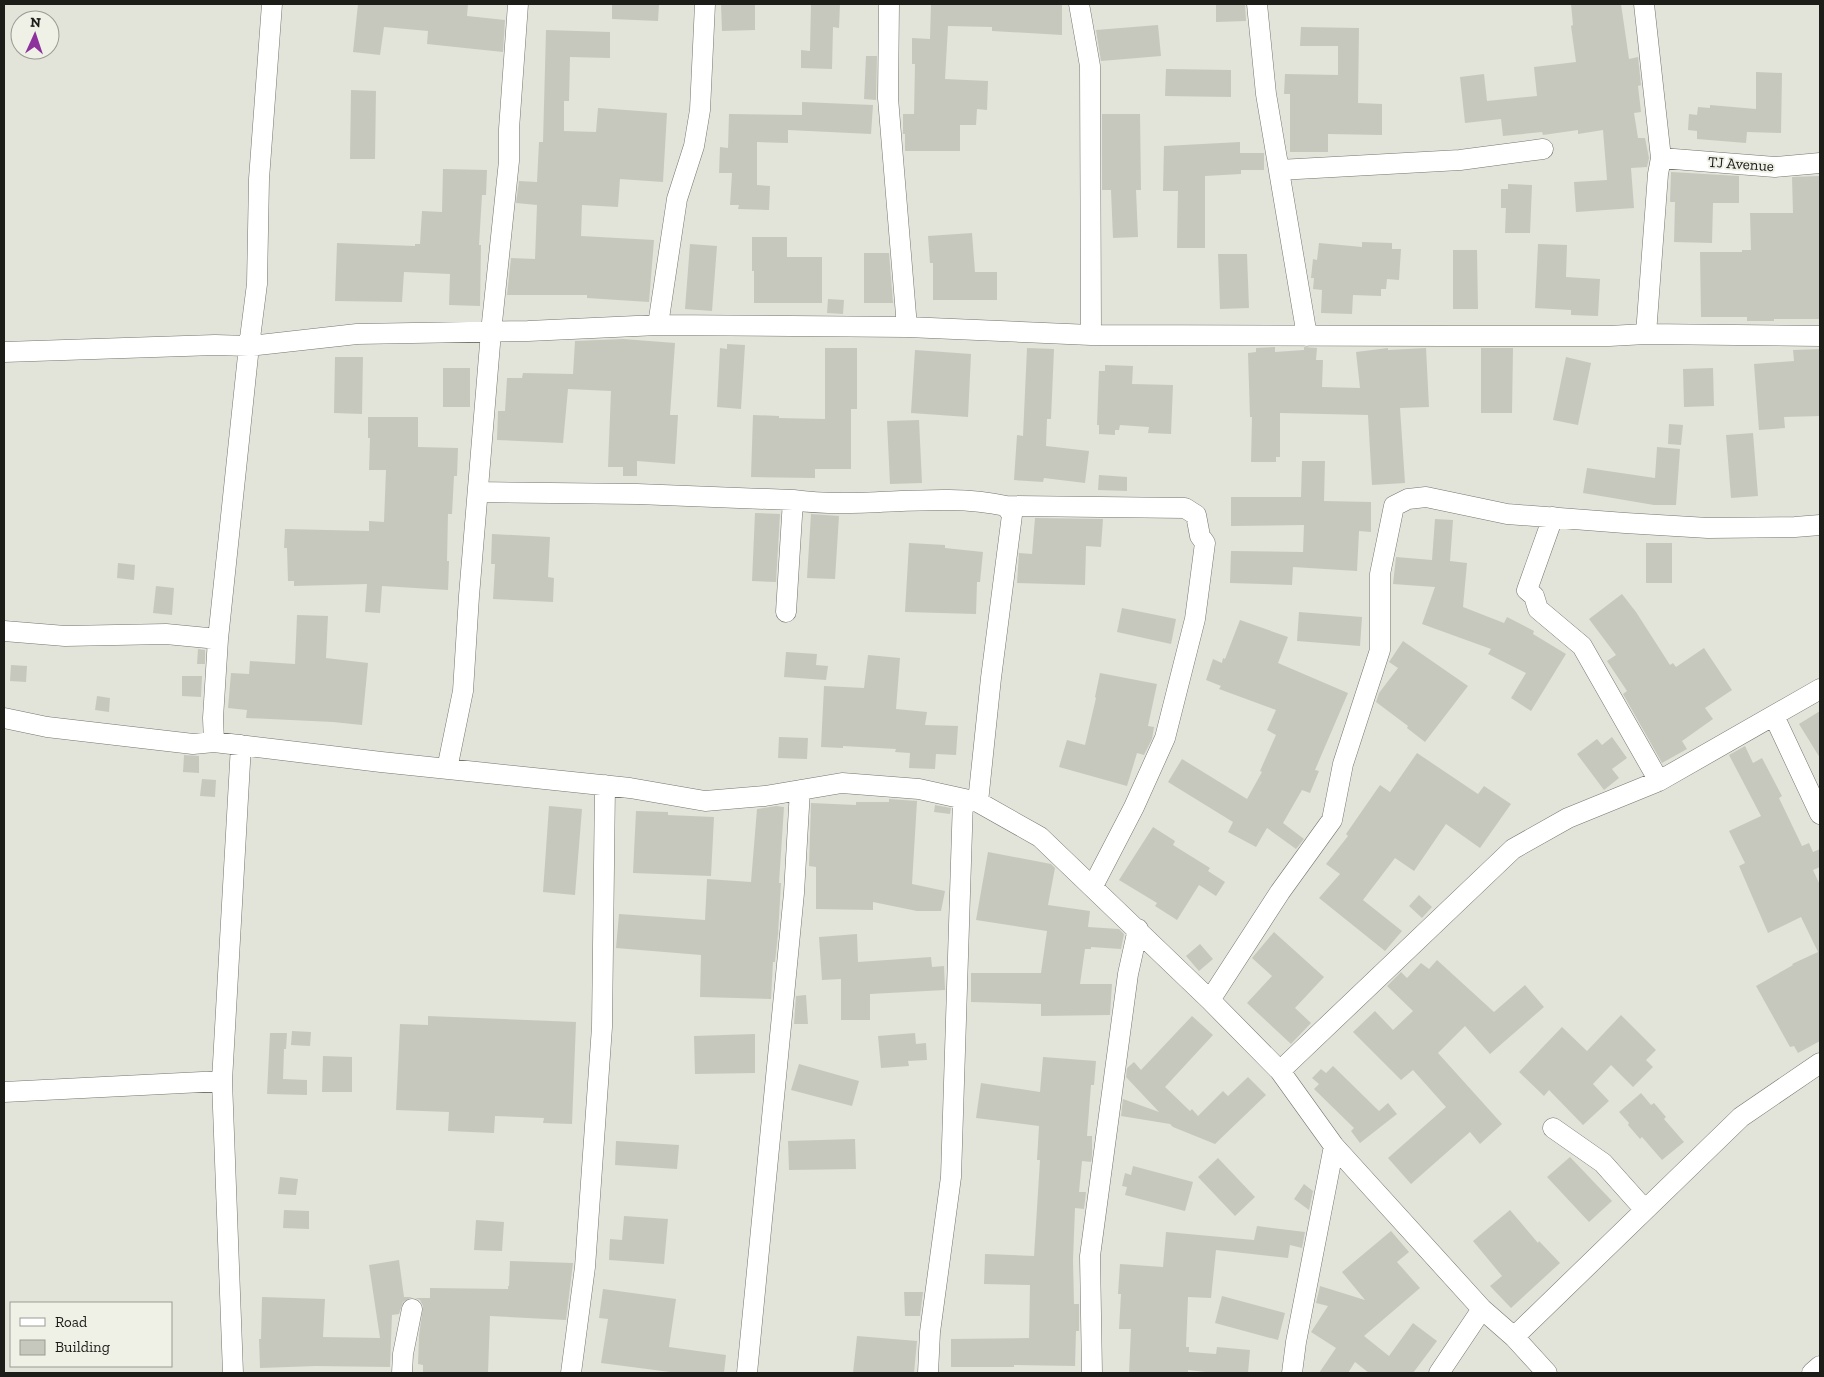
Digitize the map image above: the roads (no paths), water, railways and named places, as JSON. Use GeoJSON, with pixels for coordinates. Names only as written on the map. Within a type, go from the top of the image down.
{"type":"FeatureCollection","features":[{"type":"Feature","properties":{"kind":"street"},"geometry":{"type":"LineString","coordinates":[[214,742],[213,718],[218,638],[249,346],[258,284],[259,179],[272,4]]}},
{"type":"Feature","properties":{"kind":"street"},"geometry":{"type":"LineString","coordinates":[[447,769],[464,691],[491,332],[509,160],[509,129],[518,4]]}},
{"type":"Feature","properties":{"kind":"street"},"geometry":{"type":"LineString","coordinates":[[658,325],[677,199],[694,146],[700,110],[705,4]]}},
{"type":"Feature","properties":{"kind":"street"},"geometry":{"type":"LineString","coordinates":[[889,4],[888,98],[907,327]]}},
{"type":"Feature","properties":{"kind":"street"},"geometry":{"type":"LineString","coordinates":[[1080,4],[1080,14],[1090,66],[1091,335]]}},
{"type":"Feature","properties":{"kind":"street"},"geometry":{"type":"LineString","coordinates":[[1257,4],[1266,94],[1307,336]]}},
{"type":"Feature","properties":{"kind":"street"},"geometry":{"type":"LineString","coordinates":[[1644,4],[1661,158],[1658,174],[1646,334]]}},
{"type":"Feature","properties":{"kind":"street"},"geometry":{"type":"LineString","coordinates":[[1279,170],[1460,160],[1543,149]]}},
{"type":"Feature","properties":{"kind":"street","name":"TJ Avenue"},"geometry":{"type":"LineString","coordinates":[[1661,158],[1775,167],[1820,162]]}},
{"type":"Feature","properties":{"kind":"street"},"geometry":{"type":"LineString","coordinates":[[4,352],[249,346],[357,334],[491,332],[658,325],[907,327],[1091,335],[1609,336],[1646,334],[1820,336]]}},
{"type":"Feature","properties":{"kind":"street"},"geometry":{"type":"LineString","coordinates":[[478,492],[637,494],[793,500],[819,503],[942,501],[990,503],[1006,506],[1185,508],[1196,515],[1200,536],[1205,543],[1195,619],[1165,738],[1134,807],[1093,886]]}},
{"type":"Feature","properties":{"kind":"street"},"geometry":{"type":"LineString","coordinates":[[1210,1000],[1280,892],[1332,820],[1343,764],[1380,650],[1380,574],[1394,506],[1408,499],[1426,497],[1507,514],[1625,524],[1708,528],[1820,525]]}},
{"type":"Feature","properties":{"kind":"street"},"geometry":{"type":"LineString","coordinates":[[786,612],[793,500]]}},
{"type":"Feature","properties":{"kind":"street"},"geometry":{"type":"LineString","coordinates":[[928,1373],[930,1332],[951,1178],[971,801],[1012,515],[1006,506]]}},
{"type":"Feature","properties":{"kind":"street"},"geometry":{"type":"LineString","coordinates":[[1552,517],[1527,590],[1534,596],[1538,610],[1582,646],[1659,781]]}},
{"type":"Feature","properties":{"kind":"street"},"geometry":{"type":"LineString","coordinates":[[4,631],[65,636],[166,634],[218,638]]}},
{"type":"Feature","properties":{"kind":"street"},"geometry":{"type":"LineString","coordinates":[[1280,1071],[1513,849],[1568,818],[1659,781],[1820,689]]}},
{"type":"Feature","properties":{"kind":"street"},"geometry":{"type":"LineString","coordinates":[[1774,716],[1820,814]]}},
{"type":"Feature","properties":{"kind":"street"},"geometry":{"type":"LineString","coordinates":[[4,718],[47,726],[193,744],[214,742],[241,745],[605,786],[705,801],[764,796],[842,783],[919,789],[971,801],[1040,837],[1210,1000],[1280,1071],[1334,1146],[1482,1309],[1514,1337],[1547,1373]]}},
{"type":"Feature","properties":{"kind":"street"},"geometry":{"type":"LineString","coordinates":[[233,1373],[222,1081],[241,745]]}},
{"type":"Feature","properties":{"kind":"street"},"geometry":{"type":"LineString","coordinates":[[571,1373],[585,1267],[602,1027],[605,786]]}},
{"type":"Feature","properties":{"kind":"street"},"geometry":{"type":"LineString","coordinates":[[747,1373],[794,893],[800,790]]}},
{"type":"Feature","properties":{"kind":"street"},"geometry":{"type":"LineString","coordinates":[[1092,1373],[1090,1256],[1128,974],[1138,929]]}},
{"type":"Feature","properties":{"kind":"street"},"geometry":{"type":"LineString","coordinates":[[1514,1337],[1741,1118],[1820,1063]]}},
{"type":"Feature","properties":{"kind":"street"},"geometry":{"type":"LineString","coordinates":[[4,1092],[222,1081]]}},
{"type":"Feature","properties":{"kind":"street"},"geometry":{"type":"LineString","coordinates":[[1553,1128],[1604,1163],[1646,1210]]}},
{"type":"Feature","properties":{"kind":"street"},"geometry":{"type":"LineString","coordinates":[[1292,1373],[1296,1342],[1334,1146]]}},
{"type":"Feature","properties":{"kind":"street"},"geometry":{"type":"LineString","coordinates":[[402,1373],[403,1354],[412,1309]]}},
{"type":"Feature","properties":{"kind":"street"},"geometry":{"type":"LineString","coordinates":[[1439,1373],[1482,1309]]}},
{"type":"Feature","properties":{"kind":"street"},"geometry":{"type":"LineString","coordinates":[[1812,1373],[1820,1366]]}}]}
